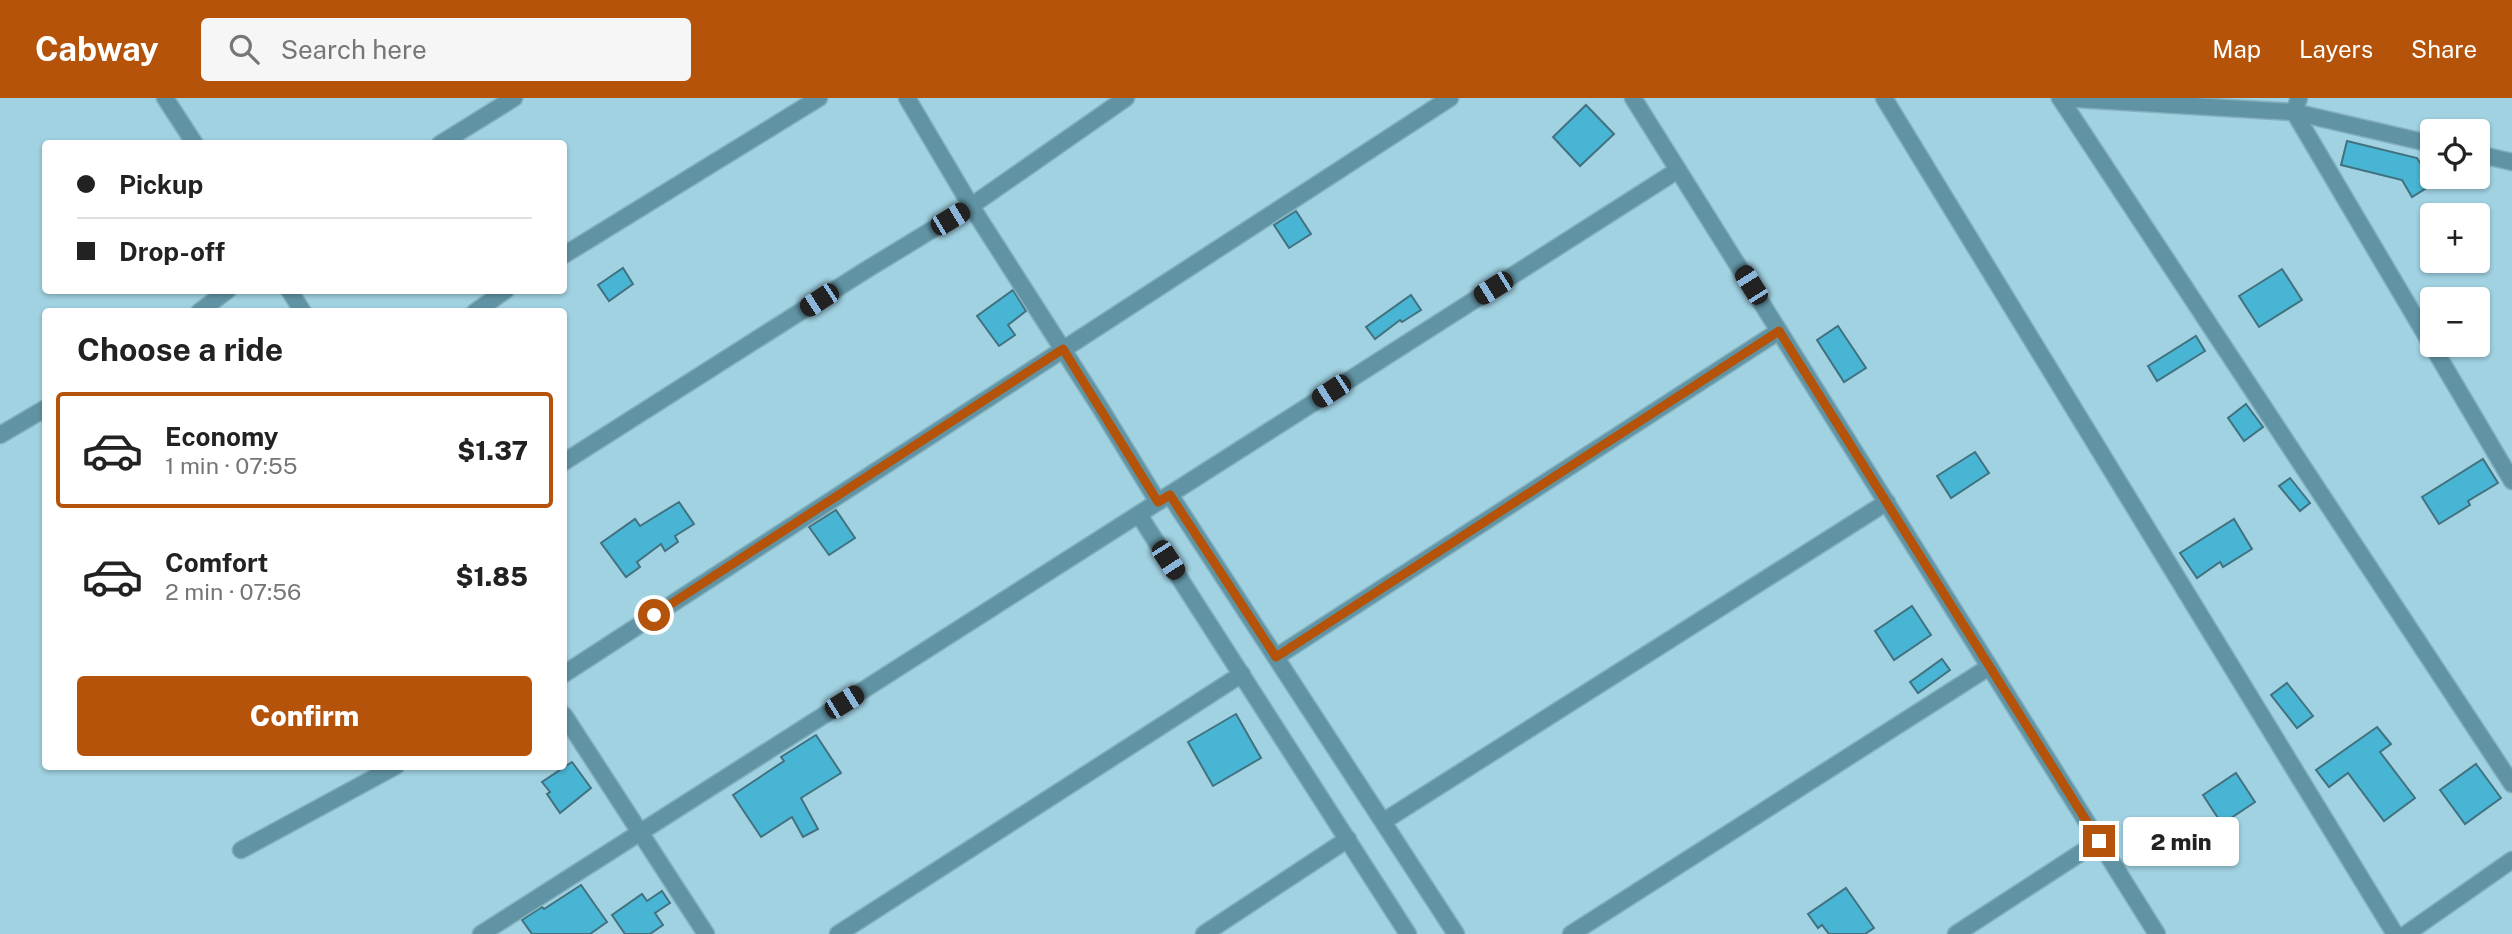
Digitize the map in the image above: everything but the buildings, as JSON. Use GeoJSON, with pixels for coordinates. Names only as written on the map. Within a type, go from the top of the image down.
{"type":"FeatureCollection","features":[{"type":"Feature","properties":{"kind":"street"},"geometry":{"type":"LineString","coordinates":[[165,98],[192,140]]}},
{"type":"Feature","properties":{"kind":"street"},"geometry":{"type":"LineString","coordinates":[[446,140],[514,98]]}},
{"type":"Feature","properties":{"kind":"street"},"geometry":{"type":"LineString","coordinates":[[567,253],[819,98]]}},
{"type":"Feature","properties":{"kind":"street"},"geometry":{"type":"LineString","coordinates":[[908,98],[971,206],[1063,349],[1164,499],[1276,657],[1456,934]]}},
{"type":"Feature","properties":{"kind":"street"},"geometry":{"type":"LineString","coordinates":[[567,460],[971,206],[1126,98]]}},
{"type":"Feature","properties":{"kind":"street"},"geometry":{"type":"LineString","coordinates":[[567,672],[1450,98]]}},
{"type":"Feature","properties":{"kind":"street"},"geometry":{"type":"LineString","coordinates":[[1633,98],[2157,934]]}},
{"type":"Feature","properties":{"kind":"street"},"geometry":{"type":"LineString","coordinates":[[1884,98],[2395,934]]}},
{"type":"Feature","properties":{"kind":"street"},"geometry":{"type":"LineString","coordinates":[[2060,98],[2297,105],[2420,141]]}},
{"type":"Feature","properties":{"kind":"street"},"geometry":{"type":"LineString","coordinates":[[2060,98],[2512,784]]}},
{"type":"Feature","properties":{"kind":"street"},"geometry":{"type":"LineString","coordinates":[[2297,105],[2512,481]]}},
{"type":"Feature","properties":{"kind":"street"},"geometry":{"type":"LineString","coordinates":[[2490,157],[2512,162]]}},
{"type":"Feature","properties":{"kind":"street"},"geometry":{"type":"LineString","coordinates":[[481,934],[1678,170]]}},
{"type":"Feature","properties":{"kind":"street"},"geometry":{"type":"LineString","coordinates":[[204,308],[223,294]]}},
{"type":"Feature","properties":{"kind":"street"},"geometry":{"type":"LineString","coordinates":[[481,308],[500,294]]}},
{"type":"Feature","properties":{"kind":"street"},"geometry":{"type":"LineString","coordinates":[[1276,657],[1779,331]]}},
{"type":"Feature","properties":{"kind":"street"},"geometry":{"type":"LineString","coordinates":[[0,435],[42,410]]}},
{"type":"Feature","properties":{"kind":"street"},"geometry":{"type":"LineString","coordinates":[[1384,821],[1887,502]]}},
{"type":"Feature","properties":{"kind":"street"},"geometry":{"type":"LineString","coordinates":[[1139,515],[1408,934]]}},
{"type":"Feature","properties":{"kind":"street"},"geometry":{"type":"LineString","coordinates":[[1571,934],[1989,667]]}},
{"type":"Feature","properties":{"kind":"street"},"geometry":{"type":"LineString","coordinates":[[838,934],[1241,674]]}},
{"type":"Feature","properties":{"kind":"street"},"geometry":{"type":"LineString","coordinates":[[567,720],[706,934]]}},
{"type":"Feature","properties":{"kind":"street"},"geometry":{"type":"LineString","coordinates":[[241,850],[389,770]]}},
{"type":"Feature","properties":{"kind":"street"},"geometry":{"type":"LineString","coordinates":[[1205,934],[1348,839]]}},
{"type":"Feature","properties":{"kind":"street"},"geometry":{"type":"LineString","coordinates":[[1956,934],[2099,841]]}},
{"type":"Feature","properties":{"kind":"street"},"geometry":{"type":"LineString","coordinates":[[2406,934],[2512,860]]}},
{"type":"Feature","properties":{"kind":"route"},"geometry":{"type":"LineString","coordinates":[[654,615],[1063,349],[1158,502],[1170,495],[1276,657],[1779,331],[2099,841]]}}]}
